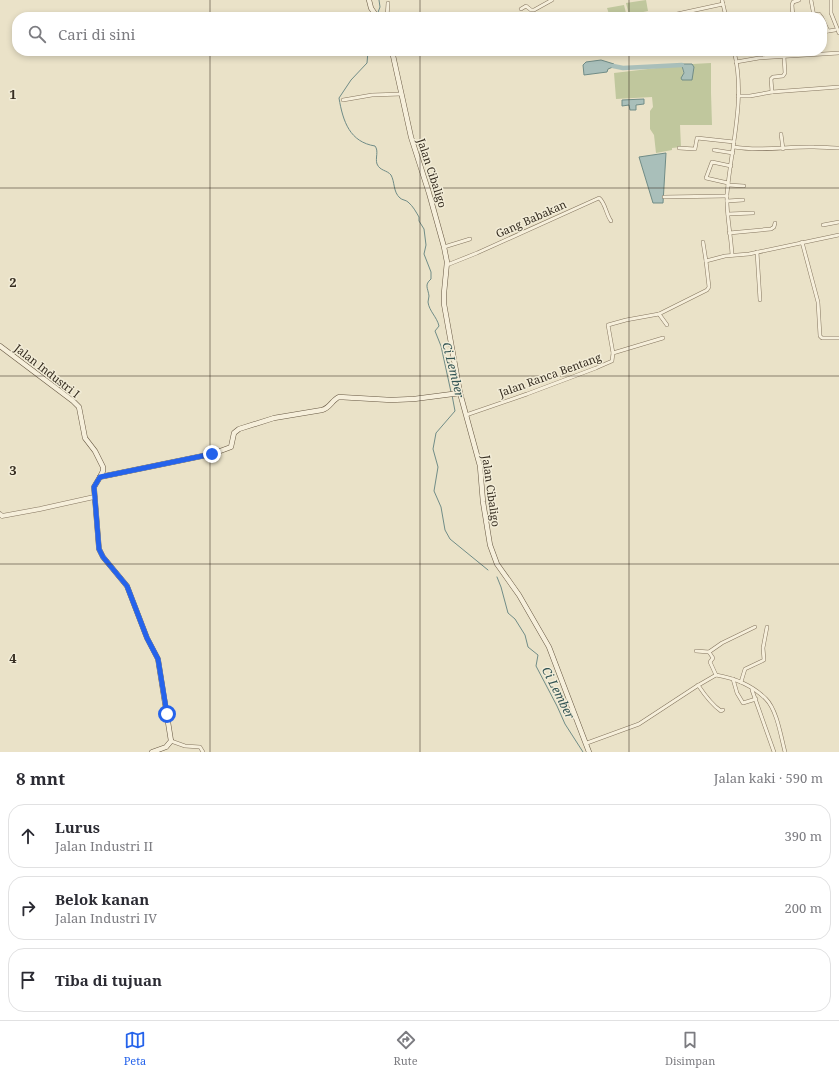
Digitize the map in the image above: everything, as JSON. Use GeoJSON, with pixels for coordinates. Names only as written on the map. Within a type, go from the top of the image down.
{"type":"FeatureCollection","features":[{"type":"Feature","properties":{"kind":"main road"},"geometry":{"type":"LineString","coordinates":[[369,0],[371,8],[374,12]]}},
{"type":"Feature","properties":{"kind":"main road","name":"Jalan Cibaligo"},"geometry":{"type":"LineString","coordinates":[[393,56],[411,137],[444,247],[446,265],[444,304],[460,393],[480,466],[483,506],[490,545],[497,564],[519,595],[549,647],[587,743],[589,752]]}},
{"type":"Feature","properties":{"kind":"main road","name":"Jalan Industri I"},"geometry":{"type":"LineString","coordinates":[[0,346],[79,407],[84,438],[95,451],[102,467],[103,471],[100,477]]}},
{"type":"Feature","properties":{"kind":"main road"},"geometry":{"type":"LineString","coordinates":[[152,752],[166,747],[171,741],[158,659],[147,638],[127,586],[103,557],[99,549],[94,487],[100,477],[229,449],[232,446],[234,433],[239,429],[274,418],[322,410],[339,397],[399,400],[460,393]]}},
{"type":"Feature","properties":{"kind":"street"},"geometry":{"type":"LineString","coordinates":[[793,12],[793,2],[799,0]]}},
{"type":"Feature","properties":{"kind":"street"},"geometry":{"type":"LineString","coordinates":[[811,0],[813,12]]}},
{"type":"Feature","properties":{"kind":"street"},"geometry":{"type":"LineString","coordinates":[[831,0],[831,13],[839,33]]}},
{"type":"Feature","properties":{"kind":"street"},"geometry":{"type":"LineString","coordinates":[[521,9],[526,6],[531,10],[534,10],[551,1]]}},
{"type":"Feature","properties":{"kind":"street"},"geometry":{"type":"LineString","coordinates":[[685,12],[723,2],[725,12]]}},
{"type":"Feature","properties":{"kind":"street"},"geometry":{"type":"LineString","coordinates":[[387,12],[388,3]]}},
{"type":"Feature","properties":{"kind":"street"},"geometry":{"type":"LineString","coordinates":[[828,31],[835,30]]}},
{"type":"Feature","properties":{"kind":"street"},"geometry":{"type":"LineString","coordinates":[[827,55],[839,54]]}},
{"type":"Feature","properties":{"kind":"street"},"geometry":{"type":"LineString","coordinates":[[732,255],[727,196],[734,147],[738,96],[738,78],[735,56]]}},
{"type":"Feature","properties":{"kind":"street"},"geometry":{"type":"LineString","coordinates":[[736,62],[759,58],[802,56]]}},
{"type":"Feature","properties":{"kind":"street"},"geometry":{"type":"LineString","coordinates":[[772,92],[771,79],[773,77],[783,76],[786,73],[784,57]]}},
{"type":"Feature","properties":{"kind":"street"},"geometry":{"type":"LineString","coordinates":[[738,96],[839,87]]}},
{"type":"Feature","properties":{"kind":"street"},"geometry":{"type":"LineString","coordinates":[[343,100],[372,95],[401,94]]}},
{"type":"Feature","properties":{"kind":"street"},"geometry":{"type":"LineString","coordinates":[[781,134],[783,149]]}},
{"type":"Feature","properties":{"kind":"street"},"geometry":{"type":"LineString","coordinates":[[679,148],[694,149],[697,138],[734,142]]}},
{"type":"Feature","properties":{"kind":"street"},"geometry":{"type":"LineString","coordinates":[[734,147],[746,150],[814,147],[839,148]]}},
{"type":"Feature","properties":{"kind":"street"},"geometry":{"type":"LineString","coordinates":[[714,150],[733,153]]}},
{"type":"Feature","properties":{"kind":"street"},"geometry":{"type":"LineString","coordinates":[[731,166],[712,162],[706,178],[728,184],[744,186]]}},
{"type":"Feature","properties":{"kind":"street"},"geometry":{"type":"LineString","coordinates":[[664,197],[727,196]]}},
{"type":"Feature","properties":{"kind":"street","name":"Gang Babakan"},"geometry":{"type":"LineString","coordinates":[[446,265],[477,253],[599,198],[601,199],[608,217],[611,220]]}},
{"type":"Feature","properties":{"kind":"street"},"geometry":{"type":"LineString","coordinates":[[727,201],[743,200]]}},
{"type":"Feature","properties":{"kind":"street"},"geometry":{"type":"LineString","coordinates":[[728,214],[753,213]]}},
{"type":"Feature","properties":{"kind":"street"},"geometry":{"type":"LineString","coordinates":[[729,233],[771,229],[774,227],[775,222]]}},
{"type":"Feature","properties":{"kind":"street"},"geometry":{"type":"LineString","coordinates":[[823,225],[839,222]]}},
{"type":"Feature","properties":{"kind":"street"},"geometry":{"type":"LineString","coordinates":[[703,242],[706,261],[839,235]]}},
{"type":"Feature","properties":{"kind":"street"},"geometry":{"type":"LineString","coordinates":[[444,247],[470,239]]}},
{"type":"Feature","properties":{"kind":"street"},"geometry":{"type":"LineString","coordinates":[[802,242],[818,302],[820,337],[839,338]]}},
{"type":"Feature","properties":{"kind":"street"},"geometry":{"type":"LineString","coordinates":[[757,252],[760,300]]}},
{"type":"Feature","properties":{"kind":"street","name":"Jalan Ranca Bentang"},"geometry":{"type":"LineString","coordinates":[[466,415],[612,361],[613,353],[608,325],[659,314],[707,290],[709,288],[706,261]]}},
{"type":"Feature","properties":{"kind":"street"},"geometry":{"type":"LineString","coordinates":[[659,314],[667,325]]}},
{"type":"Feature","properties":{"kind":"street"},"geometry":{"type":"LineString","coordinates":[[613,353],[663,338]]}},
{"type":"Feature","properties":{"kind":"street"},"geometry":{"type":"LineString","coordinates":[[0,514],[2,516],[20,513],[94,497]]}},
{"type":"Feature","properties":{"kind":"street"},"geometry":{"type":"LineString","coordinates":[[696,651],[709,652],[722,643],[755,627]]}},
{"type":"Feature","properties":{"kind":"street"},"geometry":{"type":"LineString","coordinates":[[741,682],[745,669],[764,660],[764,638],[767,627]]}},
{"type":"Feature","properties":{"kind":"street"},"geometry":{"type":"LineString","coordinates":[[709,652],[712,658],[710,662],[716,675]]}},
{"type":"Feature","properties":{"kind":"street"},"geometry":{"type":"LineString","coordinates":[[587,743],[639,724],[698,685],[716,675],[741,682],[763,697],[771,706],[785,752]]}},
{"type":"Feature","properties":{"kind":"street"},"geometry":{"type":"LineString","coordinates":[[733,680],[737,693],[744,703],[763,697]]}},
{"type":"Feature","properties":{"kind":"street"},"geometry":{"type":"LineString","coordinates":[[698,685],[717,708],[721,711],[723,710]]}},
{"type":"Feature","properties":{"kind":"street"},"geometry":{"type":"LineString","coordinates":[[751,688],[774,752]]}},
{"type":"Feature","properties":{"kind":"street"},"geometry":{"type":"LineString","coordinates":[[171,741],[185,746],[200,747],[203,752]]}},
{"type":"Feature","properties":{"kind":"green space"},"geometry":{"type":"Polygon","coordinates":[[[646,0],[648,11],[628,12],[626,3],[646,0]]]}},
{"type":"Feature","properties":{"kind":"green space"},"geometry":{"type":"Polygon","coordinates":[[[624,5],[626,12],[608,12],[607,8],[624,5]]]}},
{"type":"Feature","properties":{"kind":"green space"},"geometry":{"type":"Polygon","coordinates":[[[711,63],[712,125],[680,125],[681,147],[656,153],[654,135],[650,129],[650,111],[653,107],[652,97],[616,99],[614,73],[682,65],[684,80],[689,80],[692,78],[694,67],[692,64],[711,63]]]}},
{"type":"Feature","properties":{"kind":"water"},"geometry":{"type":"Polygon","coordinates":[[[601,60],[614,64],[613,67],[608,69],[607,72],[584,75],[583,65],[586,62],[601,60]]]}},
{"type":"Feature","properties":{"kind":"water"},"geometry":{"type":"Polygon","coordinates":[[[683,64],[692,64],[694,67],[692,80],[682,80],[681,78],[684,73],[682,66],[683,64]]]}},
{"type":"Feature","properties":{"kind":"water"},"geometry":{"type":"Polygon","coordinates":[[[644,99],[644,104],[636,105],[636,110],[630,110],[629,105],[622,106],[622,100],[644,99]]]}},
{"type":"Feature","properties":{"kind":"water"},"geometry":{"type":"Polygon","coordinates":[[[666,153],[663,203],[653,203],[639,157],[666,153]]]}},
{"type":"Feature","properties":{"kind":"waterway","name":"Ci Lember"},"geometry":{"type":"LineString","coordinates":[[378,12],[380,7],[379,0]]}},
{"type":"Feature","properties":{"kind":"waterway","name":"Ci Lember"},"geometry":{"type":"LineString","coordinates":[[368,56],[367,63],[351,80],[339,98],[341,107],[349,130],[359,140],[366,144],[375,146],[377,150],[378,166],[391,175],[398,196],[407,201],[413,207],[424,229],[426,245],[424,254],[431,272],[431,279],[427,285],[429,296],[428,302],[439,326],[435,331],[441,346],[451,392]]}},
{"type":"Feature","properties":{"kind":"waterway"},"geometry":{"type":"LineString","coordinates":[[613,66],[623,68],[682,65]]}},
{"type":"Feature","properties":{"kind":"waterway","name":"Ci Lember"},"geometry":{"type":"LineString","coordinates":[[452,395],[455,411],[436,433],[433,449],[438,467],[434,491],[441,507],[445,530],[450,539],[488,570]]}},
{"type":"Feature","properties":{"kind":"waterway","name":"Ci Lember"},"geometry":{"type":"LineString","coordinates":[[497,577],[508,613],[515,619],[525,635],[528,647],[538,655],[536,666],[565,724],[583,752]]}},
{"type":"Feature","properties":{"kind":"route"},"geometry":{"type":"LineString","coordinates":[[167,714],[158,659],[147,638],[127,586],[103,557],[99,549],[94,487],[100,477],[212,454]]}}]}
